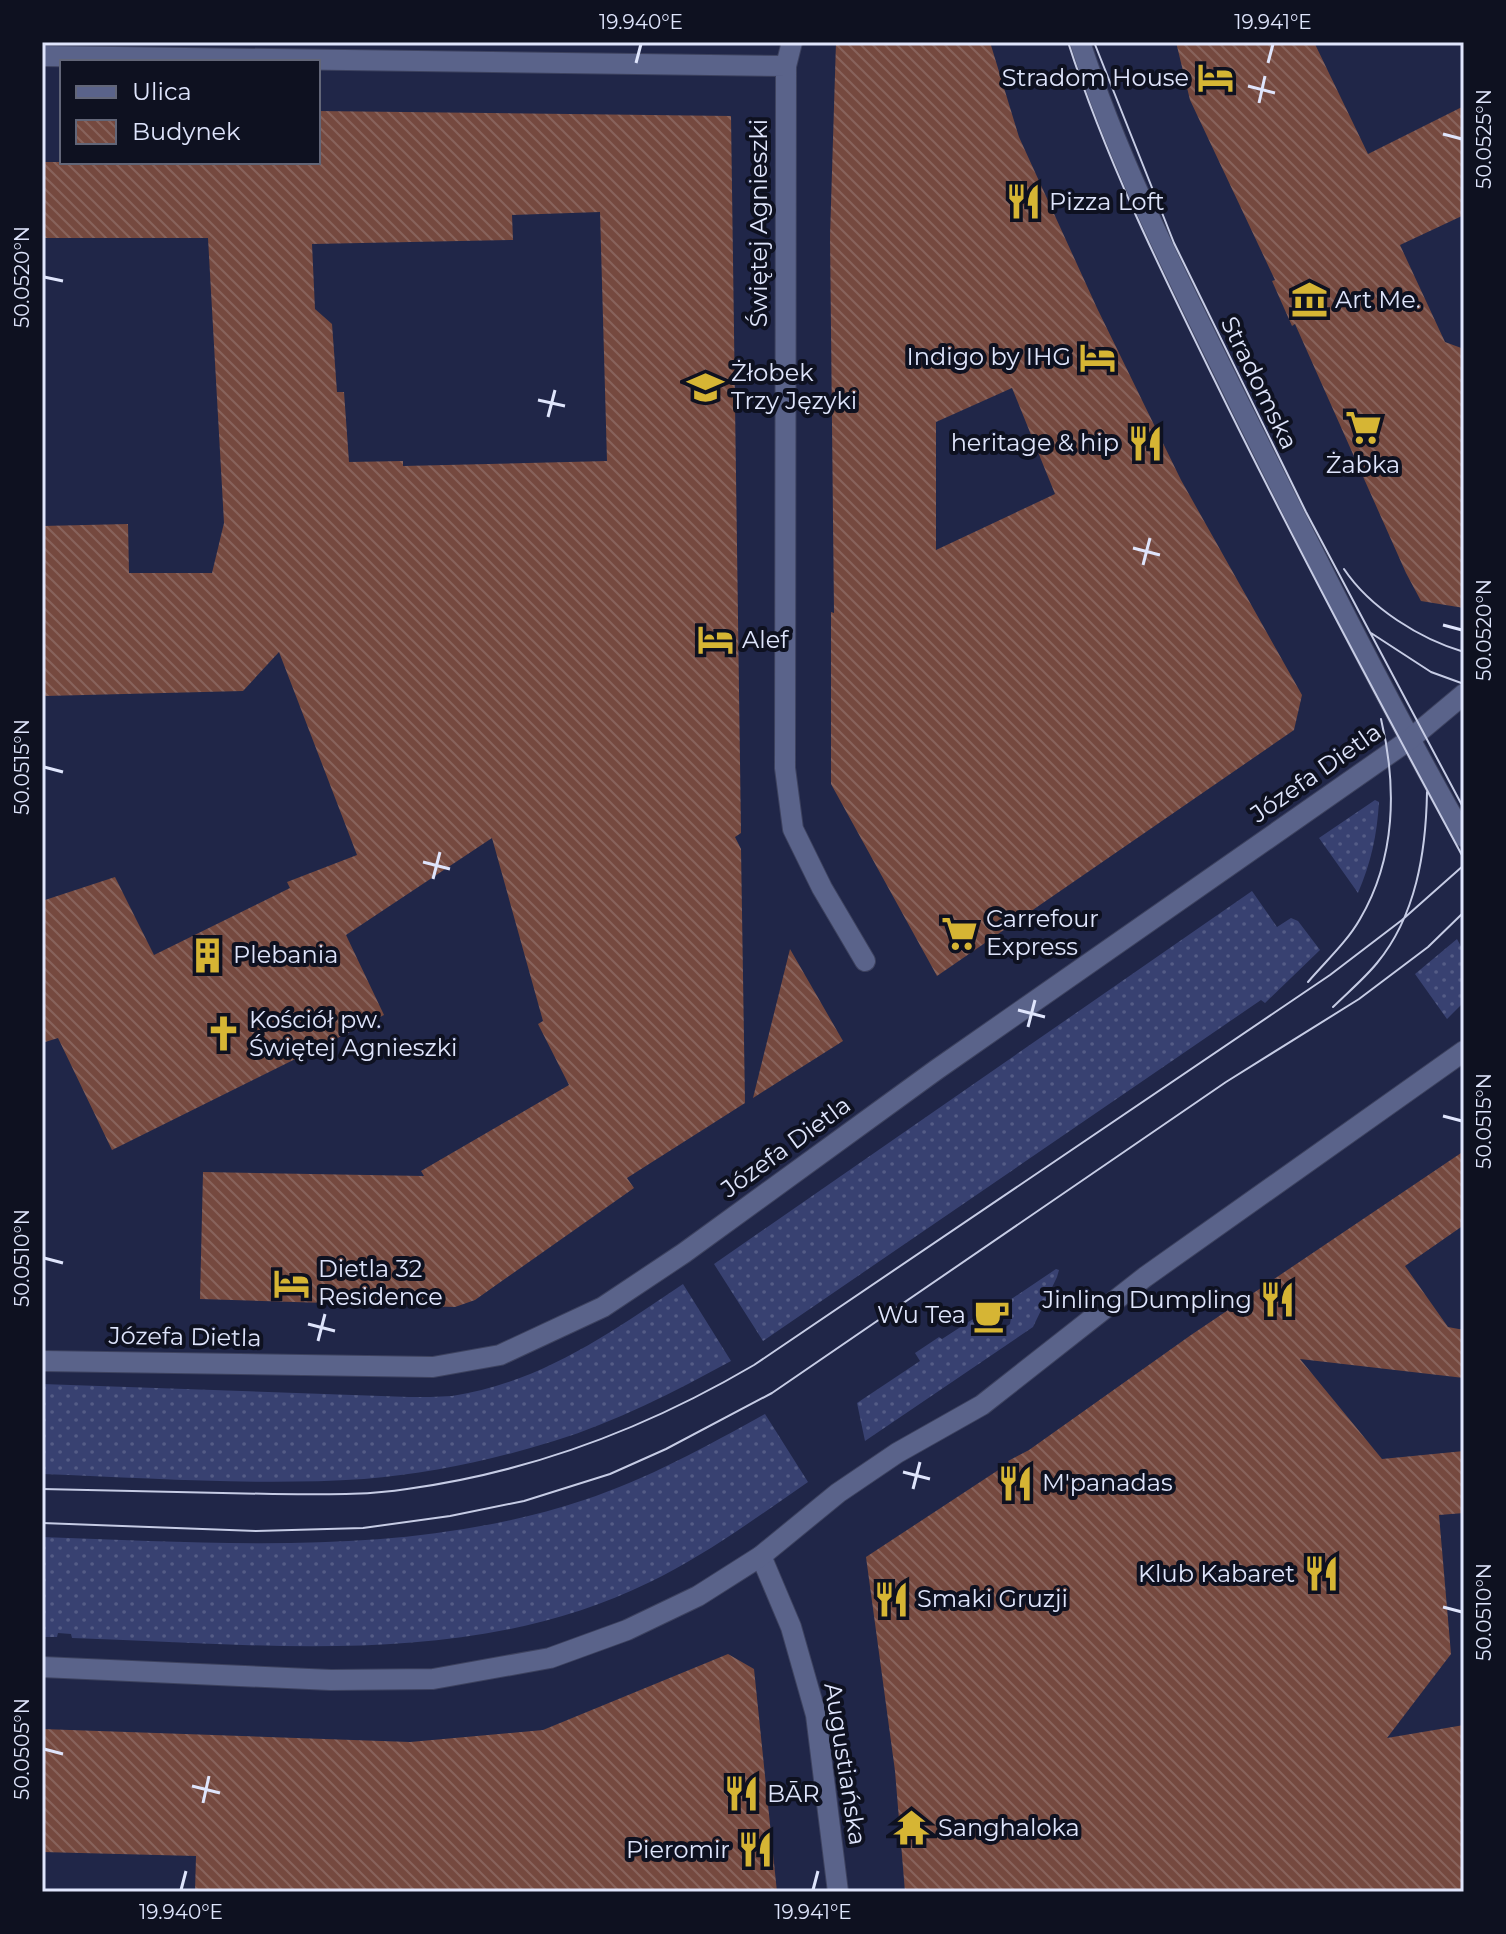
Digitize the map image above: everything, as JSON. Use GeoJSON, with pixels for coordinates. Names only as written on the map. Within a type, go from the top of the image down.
{"type":"FeatureCollection","features":[{"type":"Feature","properties":{"kind":"street","name":"Świętej Agnieszki"},"geometry":{"type":"LineString","coordinates":[[792,42],[786,66],[785,768],[793,829],[822,888],[865,961]]}},
{"type":"Feature","properties":{"kind":"street","name":"Stradomska"},"geometry":{"type":"LineString","coordinates":[[1080,42],[1093,81],[1162,246],[1330,586],[1409,740],[1464,837]]}},
{"type":"Feature","properties":{"kind":"street"},"geometry":{"type":"LineString","coordinates":[[42,56],[786,66]]}},
{"type":"Feature","properties":{"kind":"street","name":"Józefa Dietla"},"geometry":{"type":"LineString","coordinates":[[42,1361],[433,1367],[500,1355],[603,1307],[684,1253],[936,1070],[1409,740],[1464,694]]}},
{"type":"Feature","properties":{"kind":"street"},"geometry":{"type":"LineString","coordinates":[[42,1667],[331,1680],[433,1679],[550,1658],[627,1630],[698,1596],[761,1556],[838,1493],[897,1453],[982,1405],[1145,1277],[1464,1051]]}},
{"type":"Feature","properties":{"kind":"street","name":"Augustiańska"},"geometry":{"type":"LineString","coordinates":[[761,1556],[791,1627],[816,1715],[838,1892]]}},
{"type":"Feature","properties":{"kind":"shaded area"},"geometry":{"type":"Polygon","coordinates":[[[1375,800],[1379,802],[1375,837],[1358,893],[1319,838],[1375,800]]]}},
{"type":"Feature","properties":{"kind":"shaded area"},"geometry":{"type":"Polygon","coordinates":[[[1252,891],[1277,927],[1291,918],[1298,921],[1320,950],[1265,1003],[1261,1000],[763,1341],[714,1264],[1252,891]]]}},
{"type":"Feature","properties":{"kind":"shaded area"},"geometry":{"type":"Polygon","coordinates":[[[1457,939],[1464,952],[1464,1002],[1447,1019],[1415,974],[1457,939]]]}},
{"type":"Feature","properties":{"kind":"shaded area"},"geometry":{"type":"Polygon","coordinates":[[[1056,1269],[1059,1270],[1057,1277],[1033,1327],[865,1441],[857,1403],[920,1361],[915,1353],[973,1319],[981,1331],[995,1334],[1010,1324],[1012,1311],[1007,1302],[1056,1269]]]}},
{"type":"Feature","properties":{"kind":"shaded area"},"geometry":{"type":"Polygon","coordinates":[[[683,1284],[731,1361],[622,1416],[531,1448],[436,1470],[364,1479],[243,1482],[42,1474],[42,1384],[452,1396],[515,1380],[545,1368],[602,1337],[683,1284]]]}},
{"type":"Feature","properties":{"kind":"shaded area"},"geometry":{"type":"Polygon","coordinates":[[[765,1414],[808,1482],[691,1560],[650,1582],[582,1610],[511,1629],[439,1640],[366,1645],[218,1644],[72,1638],[71,1634],[58,1633],[57,1637],[42,1637],[42,1537],[247,1543],[383,1539],[451,1531],[518,1518],[608,1492],[677,1461],[765,1414]]]}},
{"type":"Feature","properties":{"kind":"building"},"geometry":{"type":"Polygon","coordinates":[[[836,42],[990,42],[1019,137],[1097,308],[1181,480],[1302,695],[1294,730],[937,976],[831,784],[831,612],[834,613],[830,236],[836,42]],[[1012,388],[936,422],[936,550],[1055,494],[1012,388]]]}},
{"type":"Feature","properties":{"kind":"building"},"geometry":{"type":"Polygon","coordinates":[[[1176,42],[1314,42],[1368,154],[1464,106],[1464,215],[1400,245],[1445,342],[1464,349],[1464,608],[1421,601],[1406,573],[1295,324],[1292,326],[1272,281],[1275,280],[1190,100],[1176,42]]]}},
{"type":"Feature","properties":{"kind":"building"},"geometry":{"type":"Polygon","coordinates":[[[320,111],[731,116],[741,833],[735,837],[741,849],[745,1103],[627,1178],[634,1188],[475,1300],[455,1307],[200,1299],[203,1172],[424,1176],[421,1171],[569,1085],[538,1024],[543,1021],[492,838],[346,935],[384,1015],[112,1150],[58,1038],[42,1043],[42,901],[115,877],[154,955],[290,888],[287,882],[357,855],[279,652],[243,691],[45,696],[42,526],[128,524],[129,573],[212,573],[224,523],[208,238],[42,238],[42,162],[320,164],[320,111]],[[600,212],[512,215],[513,240],[312,244],[315,309],[332,324],[337,392],[344,392],[349,462],[403,461],[403,466],[607,461],[600,212]]]}},
{"type":"Feature","properties":{"kind":"building"},"geometry":{"type":"Polygon","coordinates":[[[790,949],[843,1041],[753,1098],[790,949]]]}},
{"type":"Feature","properties":{"kind":"building"},"geometry":{"type":"Polygon","coordinates":[[[1464,1151],[1464,1225],[1405,1266],[1448,1327],[1464,1330],[1464,1378],[1300,1359],[1382,1459],[1464,1451],[1464,1513],[1439,1515],[1451,1654],[1387,1738],[1464,1725],[1464,1892],[905,1892],[895,1771],[866,1557],[1029,1450],[1191,1335],[1464,1151]]]}},
{"type":"Feature","properties":{"kind":"building"},"geometry":{"type":"Polygon","coordinates":[[[728,1654],[754,1669],[777,1892],[195,1892],[196,1856],[42,1852],[42,1729],[410,1742],[543,1730],[728,1654]]]}},
{"type":"Feature","properties":{"kind":"tram line"},"geometry":{"type":"LineString","coordinates":[[1068,42],[1116,169],[1192,334],[1304,558],[1464,859]]}},
{"type":"Feature","properties":{"kind":"tram line"},"geometry":{"type":"LineString","coordinates":[[1094,42],[1174,243],[1306,512],[1464,809]]}},
{"type":"Feature","properties":{"kind":"tram line"},"geometry":{"type":"LineString","coordinates":[[1344,569],[1368,597],[1397,620],[1430,639],[1464,652]]}},
{"type":"Feature","properties":{"kind":"tram line"},"geometry":{"type":"LineString","coordinates":[[1371,633],[1431,672],[1464,684]]}},
{"type":"Feature","properties":{"kind":"tram line"},"geometry":{"type":"LineString","coordinates":[[1308,982],[1355,927],[1381,871],[1387,847],[1391,796],[1381,719]]}},
{"type":"Feature","properties":{"kind":"tram line"},"geometry":{"type":"LineString","coordinates":[[1333,1007],[1377,963],[1401,925],[1410,904],[1421,860],[1427,792]]}},
{"type":"Feature","properties":{"kind":"tram line"},"geometry":{"type":"LineString","coordinates":[[42,1489],[273,1494],[390,1491],[453,1481],[543,1459],[672,1409],[754,1365],[1330,975],[1402,920],[1464,865]]}},
{"type":"Feature","properties":{"kind":"tram line"},"geometry":{"type":"LineString","coordinates":[[42,1523],[256,1531],[363,1528],[450,1516],[524,1501],[610,1474],[666,1449],[772,1393],[1226,1082],[1359,999],[1428,947],[1464,912]]}},
{"type":"Feature","properties":{"kind":"place","name":"Stradom House"},"geometry":{"type":"Point","coordinates":[1215,78]}},
{"type":"Feature","properties":{"kind":"place","name":"Pizza Loft"},"geometry":{"type":"Point","coordinates":[1023,202]}},
{"type":"Feature","properties":{"kind":"place","name":"Art Me."},"geometry":{"type":"Point","coordinates":[1309,300]}},
{"type":"Feature","properties":{"kind":"place","name":"Indigo by IHG"},"geometry":{"type":"Point","coordinates":[1097,357]}},
{"type":"Feature","properties":{"kind":"place","name":"Żłobek Trzy Języki"},"geometry":{"type":"Point","coordinates":[705,387]}},
{"type":"Feature","properties":{"kind":"place","name":"Żabka"},"geometry":{"type":"Point","coordinates":[1363,428]}},
{"type":"Feature","properties":{"kind":"place","name":"heritage & hip"},"geometry":{"type":"Point","coordinates":[1145,443]}},
{"type":"Feature","properties":{"kind":"place","name":"Alef"},"geometry":{"type":"Point","coordinates":[716,640]}},
{"type":"Feature","properties":{"kind":"place","name":"Carrefour Express"},"geometry":{"type":"Point","coordinates":[960,933]}},
{"type":"Feature","properties":{"kind":"place","name":"Plebania"},"geometry":{"type":"Point","coordinates":[207,955]}},
{"type":"Feature","properties":{"kind":"place","name":"Kościół pw. Świętej Agnieszki"},"geometry":{"type":"Point","coordinates":[223,1034]}},
{"type":"Feature","properties":{"kind":"place","name":"Dietla 32 Residence"},"geometry":{"type":"Point","coordinates":[292,1283]}},
{"type":"Feature","properties":{"kind":"place","name":"Jinling Dumpling"},"geometry":{"type":"Point","coordinates":[1278,1300]}},
{"type":"Feature","properties":{"kind":"place","name":"Wu Tea"},"geometry":{"type":"Point","coordinates":[992,1315]}},
{"type":"Feature","properties":{"kind":"place","name":"M'panadas"},"geometry":{"type":"Point","coordinates":[1016,1483]}},
{"type":"Feature","properties":{"kind":"place","name":"Klub Kabaret"},"geometry":{"type":"Point","coordinates":[1321,1574]}},
{"type":"Feature","properties":{"kind":"place","name":"Smaki Gruzji"},"geometry":{"type":"Point","coordinates":[891,1599]}},
{"type":"Feature","properties":{"kind":"place","name":"BĀR"},"geometry":{"type":"Point","coordinates":[741,1794]}},
{"type":"Feature","properties":{"kind":"place","name":"Sanghaloka"},"geometry":{"type":"Point","coordinates":[912,1828]}},
{"type":"Feature","properties":{"kind":"place","name":"Pieromir"},"geometry":{"type":"Point","coordinates":[756,1850]}}]}
